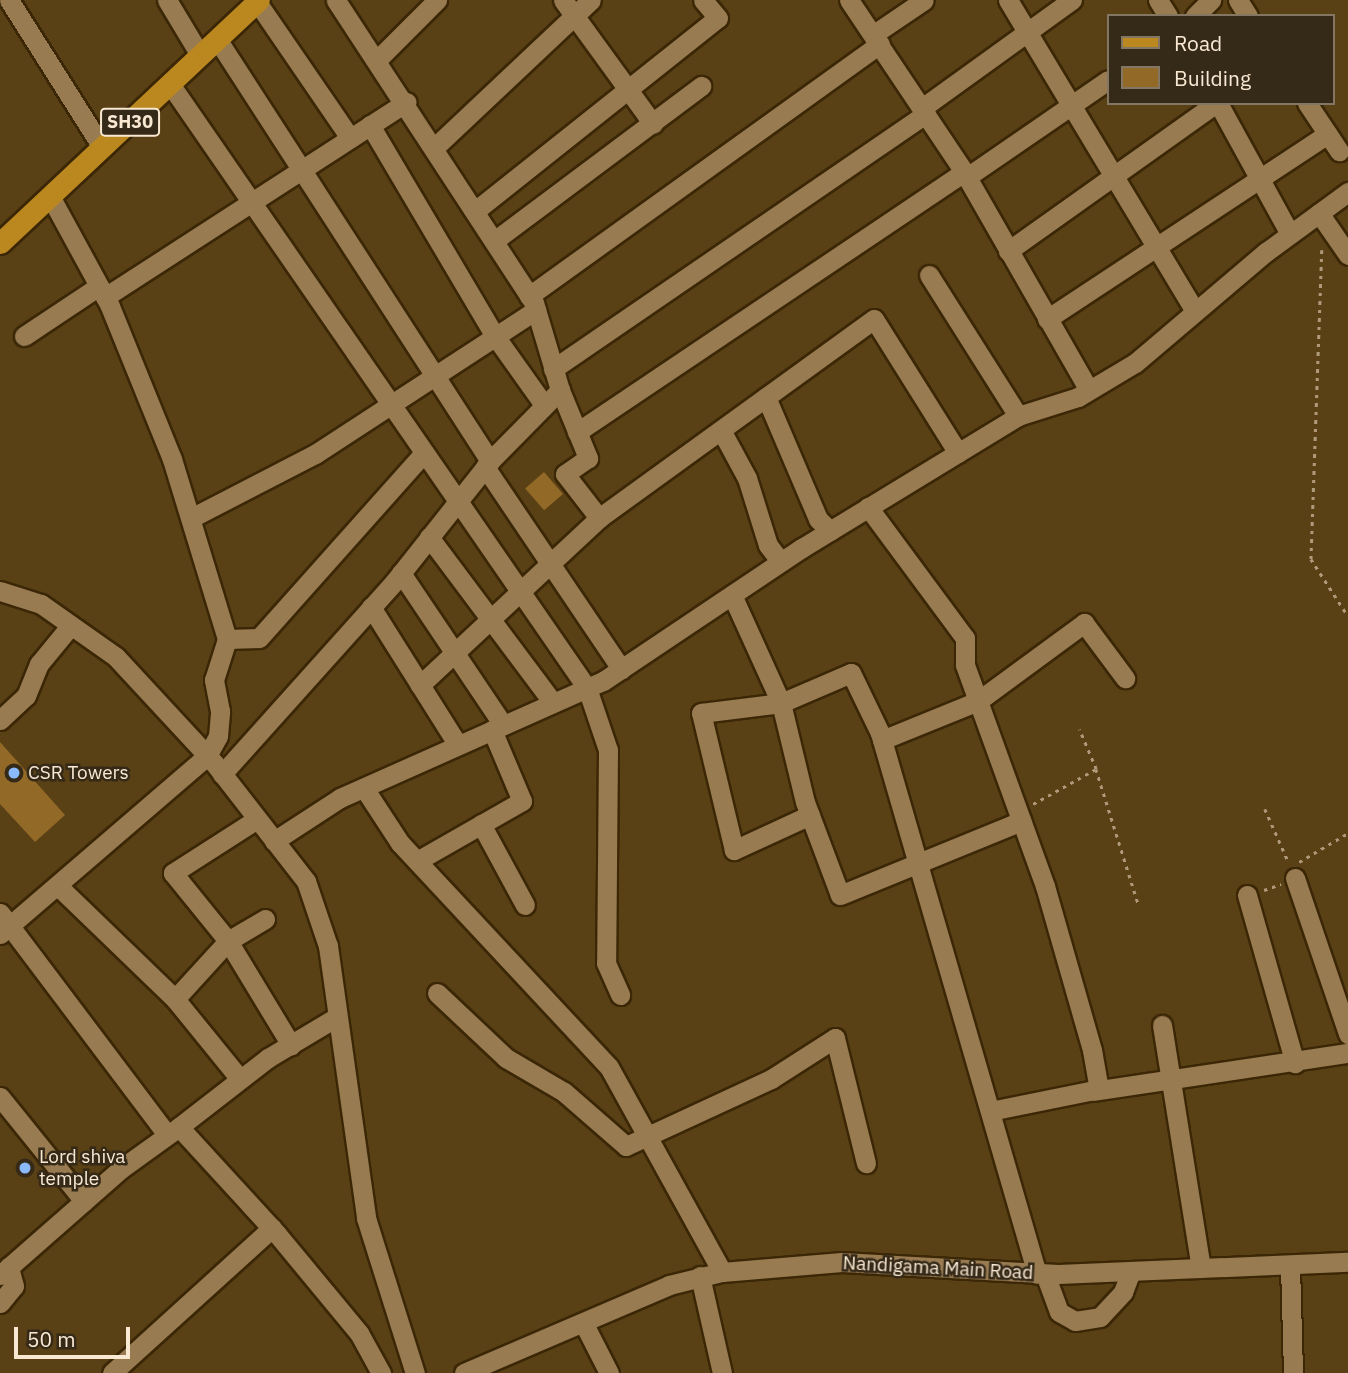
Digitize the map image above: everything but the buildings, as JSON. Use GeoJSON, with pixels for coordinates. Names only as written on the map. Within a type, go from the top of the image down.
{"type":"FeatureCollection","features":[{"type":"Feature","properties":{"kind":"main road","name":"SH30"},"geometry":{"type":"LineString","coordinates":[[0,243],[258,1]]}},
{"type":"Feature","properties":{"kind":"street"},"geometry":{"type":"LineString","coordinates":[[9,0],[102,147]]}},
{"type":"Feature","properties":{"kind":"street"},"geometry":{"type":"LineString","coordinates":[[167,0],[200,55]]}},
{"type":"Feature","properties":{"kind":"street"},"geometry":{"type":"LineString","coordinates":[[336,0],[406,102],[533,303],[560,390],[588,458],[565,474],[599,518]]}},
{"type":"Feature","properties":{"kind":"street"},"geometry":{"type":"LineString","coordinates":[[377,60],[437,0]]}},
{"type":"Feature","properties":{"kind":"street"},"geometry":{"type":"LineString","coordinates":[[435,148],[569,8],[591,0]]}},
{"type":"Feature","properties":{"kind":"street"},"geometry":{"type":"LineString","coordinates":[[475,211],[718,18],[703,0]]}},
{"type":"Feature","properties":{"kind":"street"},"geometry":{"type":"LineString","coordinates":[[849,0],[966,174],[1089,390]]}},
{"type":"Feature","properties":{"kind":"street"},"geometry":{"type":"LineString","coordinates":[[191,518],[315,454],[495,336],[533,303],[924,0]]}},
{"type":"Feature","properties":{"kind":"street"},"geometry":{"type":"LineString","coordinates":[[1008,0],[1195,312]]}},
{"type":"Feature","properties":{"kind":"street"},"geometry":{"type":"LineString","coordinates":[[554,369],[924,111],[1072,0]]}},
{"type":"Feature","properties":{"kind":"street"},"geometry":{"type":"LineString","coordinates":[[1197,14],[1211,0]]}},
{"type":"Feature","properties":{"kind":"street"},"geometry":{"type":"LineString","coordinates":[[258,1],[350,138]]}},
{"type":"Feature","properties":{"kind":"street"},"geometry":{"type":"LineString","coordinates":[[569,8],[653,124]]}},
{"type":"Feature","properties":{"kind":"street"},"geometry":{"type":"LineString","coordinates":[[218,39],[436,375],[487,464],[550,564],[621,669]]}},
{"type":"Feature","properties":{"kind":"street"},"geometry":{"type":"LineString","coordinates":[[577,432],[1106,81]]}},
{"type":"Feature","properties":{"kind":"street"},"geometry":{"type":"LineString","coordinates":[[170,84],[254,201],[456,503],[587,688],[608,750],[607,963],[620,995]]}},
{"type":"Feature","properties":{"kind":"street"},"geometry":{"type":"LineString","coordinates":[[494,240],[701,86]]}},
{"type":"Feature","properties":{"kind":"street"},"geometry":{"type":"LineString","coordinates":[[24,336],[254,201],[406,102]]}},
{"type":"Feature","properties":{"kind":"street"},"geometry":{"type":"LineString","coordinates":[[1008,251],[1214,105]]}},
{"type":"Feature","properties":{"kind":"street"},"geometry":{"type":"LineString","coordinates":[[1218,105],[1290,234]]}},
{"type":"Feature","properties":{"kind":"street"},"geometry":{"type":"LineString","coordinates":[[1308,105],[1328,134],[1345,151]]}},
{"type":"Feature","properties":{"kind":"street"},"geometry":{"type":"LineString","coordinates":[[370,125],[495,336],[544,405]]}},
{"type":"Feature","properties":{"kind":"street"},"geometry":{"type":"LineString","coordinates":[[1047,319],[1158,250],[1328,134]]}},
{"type":"Feature","properties":{"kind":"street"},"geometry":{"type":"LineString","coordinates":[[274,841],[364,788],[587,688],[621,669],[781,562],[1018,415],[1089,390],[1135,363],[1290,234],[1348,192]]}},
{"type":"Feature","properties":{"kind":"street"},"geometry":{"type":"LineString","coordinates":[[50,196],[102,292],[191,518],[227,639],[214,680],[220,711],[218,736],[207,756],[59,887],[4,924],[173,1131],[272,1228],[359,1333],[381,1373]]}},
{"type":"Feature","properties":{"kind":"street"},"geometry":{"type":"LineString","coordinates":[[1319,213],[1348,255]]}},
{"type":"Feature","properties":{"kind":"street"},"geometry":{"type":"LineString","coordinates":[[929,275],[1018,415]]}},
{"type":"Feature","properties":{"kind":"street"},"geometry":{"type":"LineString","coordinates":[[420,685],[599,518],[874,319],[958,453]]}},
{"type":"Feature","properties":{"kind":"street"},"geometry":{"type":"LineString","coordinates":[[222,774],[401,573],[487,464],[560,390]]}},
{"type":"Feature","properties":{"kind":"street"},"geometry":{"type":"LineString","coordinates":[[766,397],[818,519],[830,531]]}},
{"type":"Feature","properties":{"kind":"street"},"geometry":{"type":"LineString","coordinates":[[721,430],[747,478],[768,545],[781,562]]}},
{"type":"Feature","properties":{"kind":"street"},"geometry":{"type":"LineString","coordinates":[[227,639],[259,638],[424,453]]}},
{"type":"Feature","properties":{"kind":"street"},"geometry":{"type":"LineString","coordinates":[[869,507],[965,638],[965,665],[1020,817],[1092,1050],[1099,1089],[1093,1091]]}},
{"type":"Feature","properties":{"kind":"street"},"geometry":{"type":"LineString","coordinates":[[429,537],[553,703]]}},
{"type":"Feature","properties":{"kind":"street"},"geometry":{"type":"LineString","coordinates":[[401,573],[455,653],[498,728],[522,802],[416,861]]}},
{"type":"Feature","properties":{"kind":"street"},"geometry":{"type":"LineString","coordinates":[[0,591],[41,604],[116,657],[207,756],[306,881],[328,946],[335,1018],[366,1218],[415,1373]]}},
{"type":"Feature","properties":{"kind":"street"},"geometry":{"type":"LineString","coordinates":[[732,595],[781,703],[810,815],[840,895],[920,863],[1020,817]]}},
{"type":"Feature","properties":{"kind":"street"},"geometry":{"type":"LineString","coordinates":[[371,607],[458,745]]}},
{"type":"Feature","properties":{"kind":"street"},"geometry":{"type":"LineString","coordinates":[[882,740],[978,701],[1084,623],[1125,678]]}},
{"type":"Feature","properties":{"kind":"street"},"geometry":{"type":"LineString","coordinates":[[0,720],[26,696],[39,664],[71,625]]}},
{"type":"Feature","properties":{"kind":"street"},"geometry":{"type":"LineString","coordinates":[[810,815],[734,850],[701,713],[781,703],[851,673],[882,740],[920,863],[990,1111],[1041,1274],[1059,1312],[1075,1321],[1100,1317],[1123,1293],[1131,1271]]}},
{"type":"Feature","properties":{"kind":"street"},"geometry":{"type":"LineString","coordinates":[[364,788],[416,861],[609,1067],[722,1272]]}},
{"type":"Feature","properties":{"kind":"street"},"geometry":{"type":"LineString","coordinates":[[257,819],[173,873],[228,941],[291,1045]]}},
{"type":"Feature","properties":{"kind":"street"},"geometry":{"type":"LineString","coordinates":[[481,824],[525,905]]}},
{"type":"Feature","properties":{"kind":"street"},"geometry":{"type":"LineString","coordinates":[[1296,878],[1348,1034]]}},
{"type":"Feature","properties":{"kind":"street"},"geometry":{"type":"LineString","coordinates":[[59,887],[175,999],[240,1079]]}},
{"type":"Feature","properties":{"kind":"street"},"geometry":{"type":"LineString","coordinates":[[1247,895],[1295,1063]]}},
{"type":"Feature","properties":{"kind":"street"},"geometry":{"type":"LineString","coordinates":[[175,999],[228,941],[265,919]]}},
{"type":"Feature","properties":{"kind":"street"},"geometry":{"type":"LineString","coordinates":[[437,993],[506,1058],[564,1092],[626,1146],[645,1134],[771,1080],[835,1038],[866,1163]]}},
{"type":"Feature","properties":{"kind":"street"},"geometry":{"type":"LineString","coordinates":[[0,1303],[14,1286],[5,1271],[84,1201],[240,1079],[335,1018]]}},
{"type":"Feature","properties":{"kind":"street"},"geometry":{"type":"LineString","coordinates":[[1162,1025],[1201,1268]]}},
{"type":"Feature","properties":{"kind":"street"},"geometry":{"type":"LineString","coordinates":[[990,1111],[1093,1091],[1348,1053]]}},
{"type":"Feature","properties":{"kind":"street"},"geometry":{"type":"LineString","coordinates":[[0,1097],[84,1201]]}},
{"type":"Feature","properties":{"kind":"street"},"geometry":{"type":"LineString","coordinates":[[112,1373],[272,1228]]}},
{"type":"Feature","properties":{"kind":"street","name":"Nandigama Main Road"},"geometry":{"type":"LineString","coordinates":[[464,1373],[700,1276],[722,1272],[842,1262],[1041,1274],[1348,1262]]}},
{"type":"Feature","properties":{"kind":"street"},"geometry":{"type":"LineString","coordinates":[[1290,1265],[1293,1373]]}},
{"type":"Feature","properties":{"kind":"street"},"geometry":{"type":"LineString","coordinates":[[700,1276],[722,1373]]}},
{"type":"Feature","properties":{"kind":"street"},"geometry":{"type":"LineString","coordinates":[[584,1324],[609,1373]]}},
{"type":"Feature","properties":{"kind":"path"},"geometry":{"type":"LineString","coordinates":[[1322,248],[1311,559],[1348,616]]}},
{"type":"Feature","properties":{"kind":"path"},"geometry":{"type":"LineString","coordinates":[[1079,729],[1096,769],[1138,903]]}},
{"type":"Feature","properties":{"kind":"path"},"geometry":{"type":"LineString","coordinates":[[1020,817],[1096,769]]}},
{"type":"Feature","properties":{"kind":"path"},"geometry":{"type":"LineString","coordinates":[[1265,809],[1291,868],[1348,833]]}},
{"type":"Feature","properties":{"kind":"path"},"geometry":{"type":"LineString","coordinates":[[1247,895],[1296,878]]}},
{"type":"Feature","properties":{"kind":"place","name":"CSR Towers"},"geometry":{"type":"Point","coordinates":[14,773]}},
{"type":"Feature","properties":{"kind":"place","name":"Lord shiva temple"},"geometry":{"type":"Point","coordinates":[25,1168]}}]}
